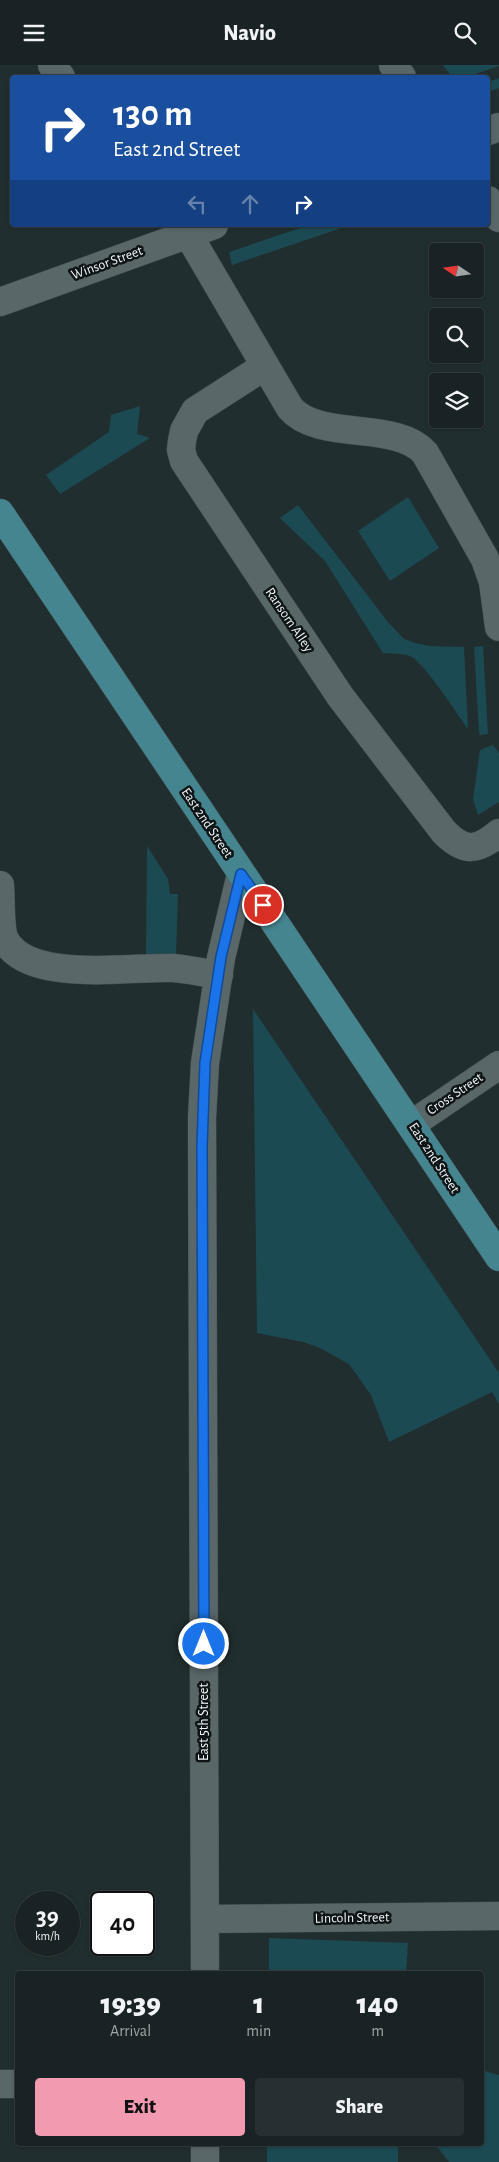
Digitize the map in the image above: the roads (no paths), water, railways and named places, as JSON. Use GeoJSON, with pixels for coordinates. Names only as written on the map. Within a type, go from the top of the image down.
{"type":"FeatureCollection","features":[{"type":"Feature","properties":{"kind":"main road","name":"East 2nd Street"},"geometry":{"type":"LineString","coordinates":[[0,513],[241,874],[412,1124],[499,1257]]}},
{"type":"Feature","properties":{"kind":"street"},"geometry":{"type":"LineString","coordinates":[[490,203],[499,218]]}},
{"type":"Feature","properties":{"kind":"street","name":"Winsor Street"},"geometry":{"type":"LineString","coordinates":[[0,302],[208,227]]}},
{"type":"Feature","properties":{"kind":"street"},"geometry":{"type":"LineString","coordinates":[[188,234],[297,417],[318,424],[403,439],[418,444],[425,453],[485,559],[493,583],[499,627]]}},
{"type":"Feature","properties":{"kind":"street","name":"Ransom Alley"},"geometry":{"type":"LineString","coordinates":[[265,366],[195,411],[184,431],[181,450],[184,461],[340,695],[444,833],[460,845],[476,848],[499,833]]}},
{"type":"Feature","properties":{"kind":"street","name":"East 5th Street"},"geometry":{"type":"LineString","coordinates":[[205,1971],[202,1146],[205,1063],[219,975],[241,874]]}},
{"type":"Feature","properties":{"kind":"street"},"geometry":{"type":"LineString","coordinates":[[0,885],[4,937],[10,946],[27,960],[84,971],[174,968],[219,975]]}},
{"type":"Feature","properties":{"kind":"street","name":"Cross Street"},"geometry":{"type":"LineString","coordinates":[[412,1124],[499,1065]]}},
{"type":"Feature","properties":{"kind":"street","name":"Lincoln Street"},"geometry":{"type":"LineString","coordinates":[[205,1919],[499,1916]]}},
{"type":"Feature","properties":{"kind":"street"},"geometry":{"type":"LineString","coordinates":[[0,2084],[15,2084]]}},
{"type":"Feature","properties":{"kind":"street"},"geometry":{"type":"LineString","coordinates":[[205,2146],[205,2162]]}}]}
